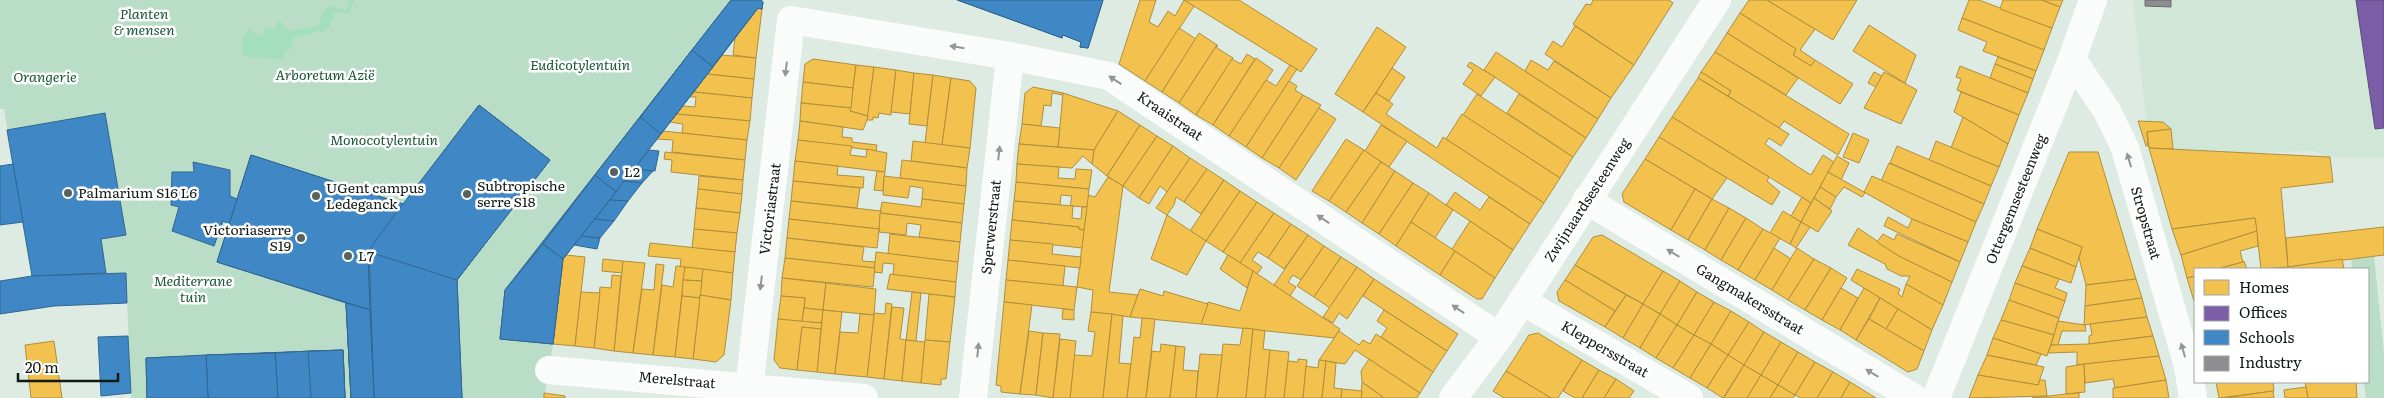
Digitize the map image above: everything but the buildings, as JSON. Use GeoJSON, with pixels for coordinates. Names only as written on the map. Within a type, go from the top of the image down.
{"type":"FeatureCollection","features":[{"type":"Feature","properties":{"kind":"street","name":"Zwijnaardsesteenweg"},"geometry":{"type":"LineString","coordinates":[[1454,398],[1499,336],[1717,0]]}},
{"type":"Feature","properties":{"kind":"street","name":"Ottergemsesteenweg"},"geometry":{"type":"LineString","coordinates":[[1936,398],[2094,0]]}},
{"type":"Feature","properties":{"kind":"street","name":"Kraaistraat"},"geometry":{"type":"LineString","coordinates":[[791,20],[1010,56],[1109,76],[1499,336]]}},
{"type":"Feature","properties":{"kind":"street","name":"Victoriastraat"},"geometry":{"type":"LineString","coordinates":[[749,392],[791,20]]}},
{"type":"Feature","properties":{"kind":"street","name":"Sperwerstraat"},"geometry":{"type":"LineString","coordinates":[[973,398],[1010,56]]}},
{"type":"Feature","properties":{"kind":"street","name":"Stropstraat"},"geometry":{"type":"LineString","coordinates":[[2072,59],[2107,112],[2125,148],[2188,366],[2193,398]]}},
{"type":"Feature","properties":{"kind":"street","name":"Gangmakersstraat"},"geometry":{"type":"LineString","coordinates":[[1586,200],[1914,398]]}},
{"type":"Feature","properties":{"kind":"street","name":"Kleppersstraat"},"geometry":{"type":"LineString","coordinates":[[1522,301],[1689,398]]}},
{"type":"Feature","properties":{"kind":"street","name":"Merelstraat"},"geometry":{"type":"LineString","coordinates":[[549,370],[749,392],[864,398]]}},
{"type":"Feature","properties":{"kind":"shaded area"},"geometry":{"type":"Polygon","coordinates":[[[348,0],[354,0],[349,13],[335,12],[329,27],[324,31],[294,37],[291,48],[284,52],[281,60],[243,55],[242,41],[250,29],[257,36],[262,35],[267,28],[275,29],[279,20],[290,31],[318,26],[323,11],[329,6],[345,10],[349,7],[348,0]]]}},
{"type":"Feature","properties":{"kind":"shaded area"},"geometry":{"type":"Polygon","coordinates":[[[2133,0],[2384,0],[2384,158],[2330,157],[2313,151],[2248,153],[2149,148],[2133,0]]]}},
{"type":"Feature","properties":{"kind":"green space","name":"UGent campus Ledeganck"},"geometry":{"type":"Polygon","coordinates":[[[0,0],[764,0],[563,259],[553,344],[544,398],[131,398],[126,273],[32,276],[4,109],[0,109],[0,0]]]}},
{"type":"Feature","properties":{"kind":"green space"},"geometry":{"type":"Polygon","coordinates":[[[2374,256],[2384,353],[2384,398],[2366,398],[2364,383],[2369,383],[2369,268],[2352,268],[2351,259],[2374,256]]]}},
{"type":"Feature","properties":{"kind":"place","name":"L2"},"geometry":{"type":"Point","coordinates":[614,172]}},
{"type":"Feature","properties":{"kind":"place","name":"Palmarium S16 L6"},"geometry":{"type":"Point","coordinates":[68,193]}},
{"type":"Feature","properties":{"kind":"place","name":"Subtropische serre S18"},"geometry":{"type":"Point","coordinates":[467,194]}},
{"type":"Feature","properties":{"kind":"place","name":"UGent campus Ledeganck"},"geometry":{"type":"Point","coordinates":[316,196]}},
{"type":"Feature","properties":{"kind":"place","name":"Victoriaserre S19"},"geometry":{"type":"Point","coordinates":[301,238]}},
{"type":"Feature","properties":{"kind":"place","name":"L7"},"geometry":{"type":"Point","coordinates":[348,256]}},
{"type":"Feature","properties":{"kind":"park label","name":"Planten & mensen"},"geometry":{"type":"Point","coordinates":[144,22]}},
{"type":"Feature","properties":{"kind":"park label","name":"Eudicotylentuin"},"geometry":{"type":"Point","coordinates":[580,65]}},
{"type":"Feature","properties":{"kind":"park label","name":"Arboretum Azië"},"geometry":{"type":"Point","coordinates":[325,75]}},
{"type":"Feature","properties":{"kind":"park label","name":"Orangerie"},"geometry":{"type":"Point","coordinates":[45,77]}},
{"type":"Feature","properties":{"kind":"park label","name":"Monocotylentuin"},"geometry":{"type":"Point","coordinates":[384,140]}},
{"type":"Feature","properties":{"kind":"park label","name":"Mediterrane tuin"},"geometry":{"type":"Point","coordinates":[193,290]}}]}
